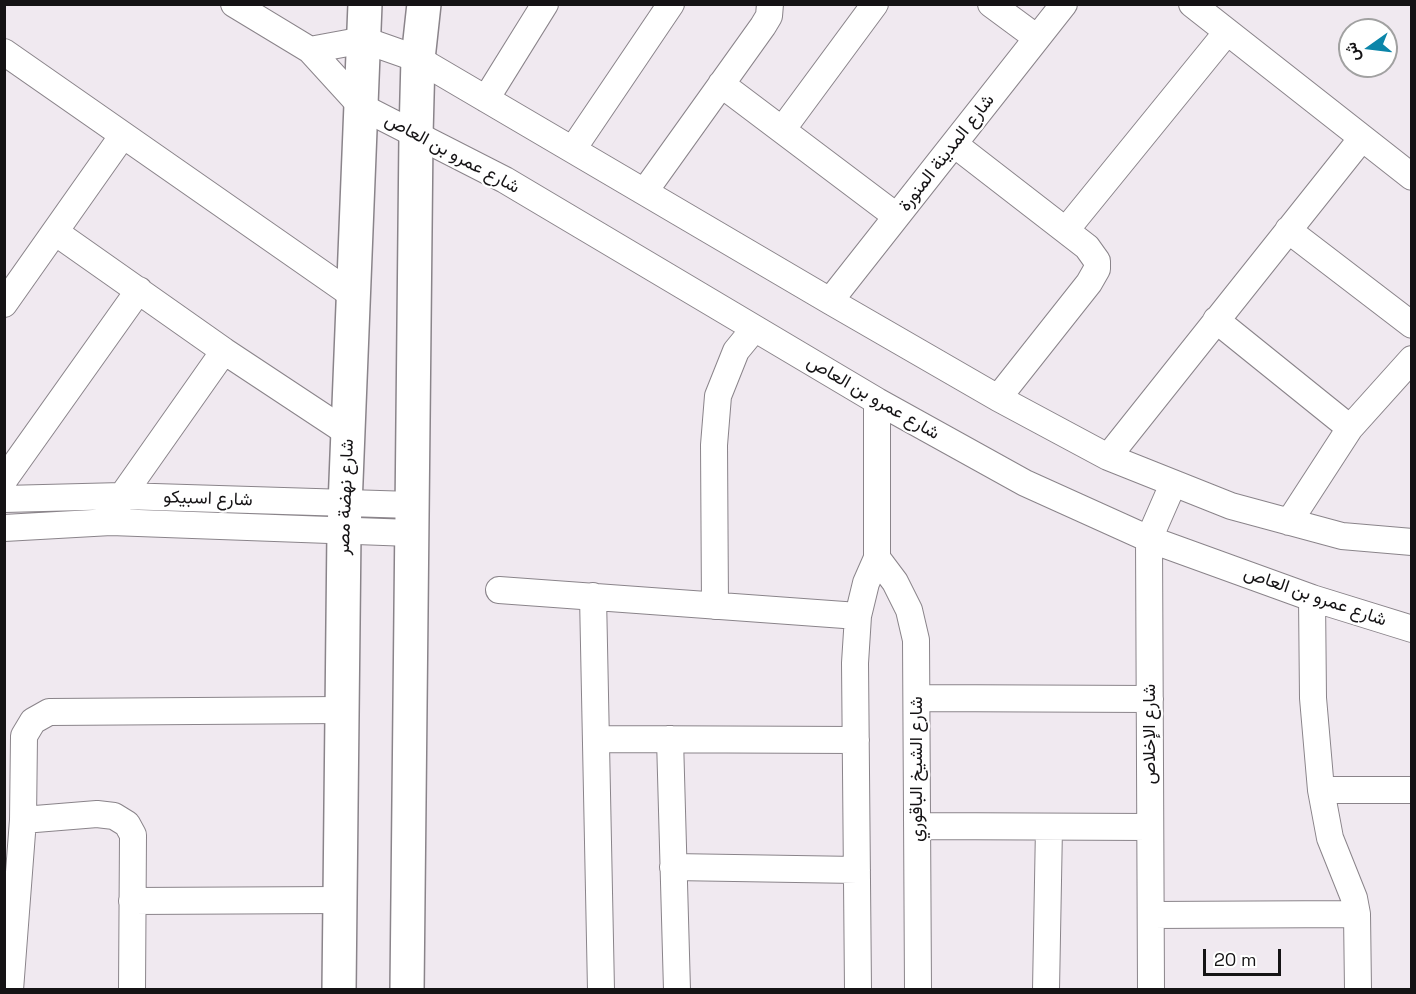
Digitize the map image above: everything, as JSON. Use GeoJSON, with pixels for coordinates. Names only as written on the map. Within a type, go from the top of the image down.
{"type":"FeatureCollection","features":[{"type":"Feature","properties":{"kind":"street"},"geometry":{"type":"LineString","coordinates":[[234,4],[310,50],[362,107]]}},
{"type":"Feature","properties":{"kind":"street","name":"شارع نهضة مصر"},"geometry":{"type":"LineString","coordinates":[[339,990],[345,517],[362,107],[364,4]]}},
{"type":"Feature","properties":{"kind":"street"},"geometry":{"type":"LineString","coordinates":[[407,990],[416,135],[418,58],[424,4]]}},
{"type":"Feature","properties":{"kind":"street"},"geometry":{"type":"LineString","coordinates":[[486,99],[545,4]]}},
{"type":"Feature","properties":{"kind":"street"},"geometry":{"type":"LineString","coordinates":[[573,149],[671,4]]}},
{"type":"Feature","properties":{"kind":"street"},"geometry":{"type":"LineString","coordinates":[[645,191],[769,16],[770,4]]}},
{"type":"Feature","properties":{"kind":"street"},"geometry":{"type":"LineString","coordinates":[[782,130],[875,4]]}},
{"type":"Feature","properties":{"kind":"street"},"geometry":{"type":"LineString","coordinates":[[991,4],[1037,38]]}},
{"type":"Feature","properties":{"kind":"street","name":"شارع المدينة المنورة"},"geometry":{"type":"LineString","coordinates":[[830,301],[1064,4]]}},
{"type":"Feature","properties":{"kind":"street"},"geometry":{"type":"LineString","coordinates":[[1192,4],[1412,177]]}},
{"type":"Feature","properties":{"kind":"street"},"geometry":{"type":"LineString","coordinates":[[1066,230],[1227,32]]}},
{"type":"Feature","properties":{"kind":"street"},"geometry":{"type":"LineString","coordinates":[[310,50],[363,40],[418,58],[830,301],[998,398],[1108,457],[1231,507],[1342,536],[1412,542]]}},
{"type":"Feature","properties":{"kind":"street"},"geometry":{"type":"LineString","coordinates":[[4,52],[354,296]]}},
{"type":"Feature","properties":{"kind":"street"},"geometry":{"type":"LineString","coordinates":[[721,84],[896,216]]}},
{"type":"Feature","properties":{"kind":"street","name":"شارع عمرو بن العاص"},"geometry":{"type":"LineString","coordinates":[[362,107],[505,180],[877,401],[1025,483],[1149,539],[1312,598],[1412,629]]}},
{"type":"Feature","properties":{"kind":"street"},"geometry":{"type":"LineString","coordinates":[[4,304],[123,135]]}},
{"type":"Feature","properties":{"kind":"street"},"geometry":{"type":"LineString","coordinates":[[1108,457],[1362,138]]}},
{"type":"Feature","properties":{"kind":"street"},"geometry":{"type":"LineString","coordinates":[[954,144],[1066,230],[1093,253],[1097,261],[1094,276],[998,398]]}},
{"type":"Feature","properties":{"kind":"street"},"geometry":{"type":"LineString","coordinates":[[1288,230],[1412,326]]}},
{"type":"Feature","properties":{"kind":"street"},"geometry":{"type":"LineString","coordinates":[[55,231],[224,351],[348,433]]}},
{"type":"Feature","properties":{"kind":"street"},"geometry":{"type":"LineString","coordinates":[[8,490],[139,290]]}},
{"type":"Feature","properties":{"kind":"street"},"geometry":{"type":"LineString","coordinates":[[1216,321],[1350,428]]}},
{"type":"Feature","properties":{"kind":"street"},"geometry":{"type":"LineString","coordinates":[[715,606],[714,445],[718,396],[736,351],[754,329]]}},
{"type":"Feature","properties":{"kind":"street"},"geometry":{"type":"LineString","coordinates":[[111,522],[122,496],[224,351]]}},
{"type":"Feature","properties":{"kind":"street"},"geometry":{"type":"LineString","coordinates":[[1289,522],[1350,428],[1412,359]]}},
{"type":"Feature","properties":{"kind":"street"},"geometry":{"type":"LineString","coordinates":[[858,990],[855,663],[858,616],[866,583],[877,558],[877,401]]}},
{"type":"Feature","properties":{"kind":"street","name":"شارع الإخلاص"},"geometry":{"type":"LineString","coordinates":[[1151,990],[1149,539],[1173,484]]}},
{"type":"Feature","properties":{"kind":"street","name":"شارع اسبيكو"},"geometry":{"type":"LineString","coordinates":[[8,490],[122,496],[345,517]]}},
{"type":"Feature","properties":{"kind":"street","name":"شارع اسبيكو"},"geometry":{"type":"LineString","coordinates":[[4,528],[111,522],[345,517],[412,519]]}},
{"type":"Feature","properties":{"kind":"street","name":"شارع الشيخ الباقوري"},"geometry":{"type":"LineString","coordinates":[[877,558],[896,582],[909,610],[916,640],[918,990]]}},
{"type":"Feature","properties":{"kind":"street"},"geometry":{"type":"LineString","coordinates":[[499,590],[858,616]]}},
{"type":"Feature","properties":{"kind":"street"},"geometry":{"type":"LineString","coordinates":[[593,597],[601,990]]}},
{"type":"Feature","properties":{"kind":"street"},"geometry":{"type":"LineString","coordinates":[[1312,598],[1313,698],[1321,790],[1330,838],[1354,898],[1357,915],[1358,990]]}},
{"type":"Feature","properties":{"kind":"street"},"geometry":{"type":"LineString","coordinates":[[917,698],[1150,699]]}},
{"type":"Feature","properties":{"kind":"street"},"geometry":{"type":"LineString","coordinates":[[16,989],[10,915],[23,820],[24,736],[33,721],[50,712],[342,710]]}},
{"type":"Feature","properties":{"kind":"street"},"geometry":{"type":"LineString","coordinates":[[596,739],[856,740]]}},
{"type":"Feature","properties":{"kind":"street"},"geometry":{"type":"LineString","coordinates":[[670,739],[677,990]]}},
{"type":"Feature","properties":{"kind":"street"},"geometry":{"type":"LineString","coordinates":[[1321,790],[1412,790]]}},
{"type":"Feature","properties":{"kind":"street"},"geometry":{"type":"LineString","coordinates":[[23,820],[97,814],[114,816],[127,824],[133,836],[132,990]]}},
{"type":"Feature","properties":{"kind":"street"},"geometry":{"type":"LineString","coordinates":[[917,826],[1150,827]]}},
{"type":"Feature","properties":{"kind":"street"},"geometry":{"type":"LineString","coordinates":[[1046,990],[1049,827]]}},
{"type":"Feature","properties":{"kind":"street"},"geometry":{"type":"LineString","coordinates":[[674,867],[857,870]]}},
{"type":"Feature","properties":{"kind":"street"},"geometry":{"type":"LineString","coordinates":[[132,901],[340,900]]}},
{"type":"Feature","properties":{"kind":"street"},"geometry":{"type":"LineString","coordinates":[[1151,915],[1357,915]]}}]}
